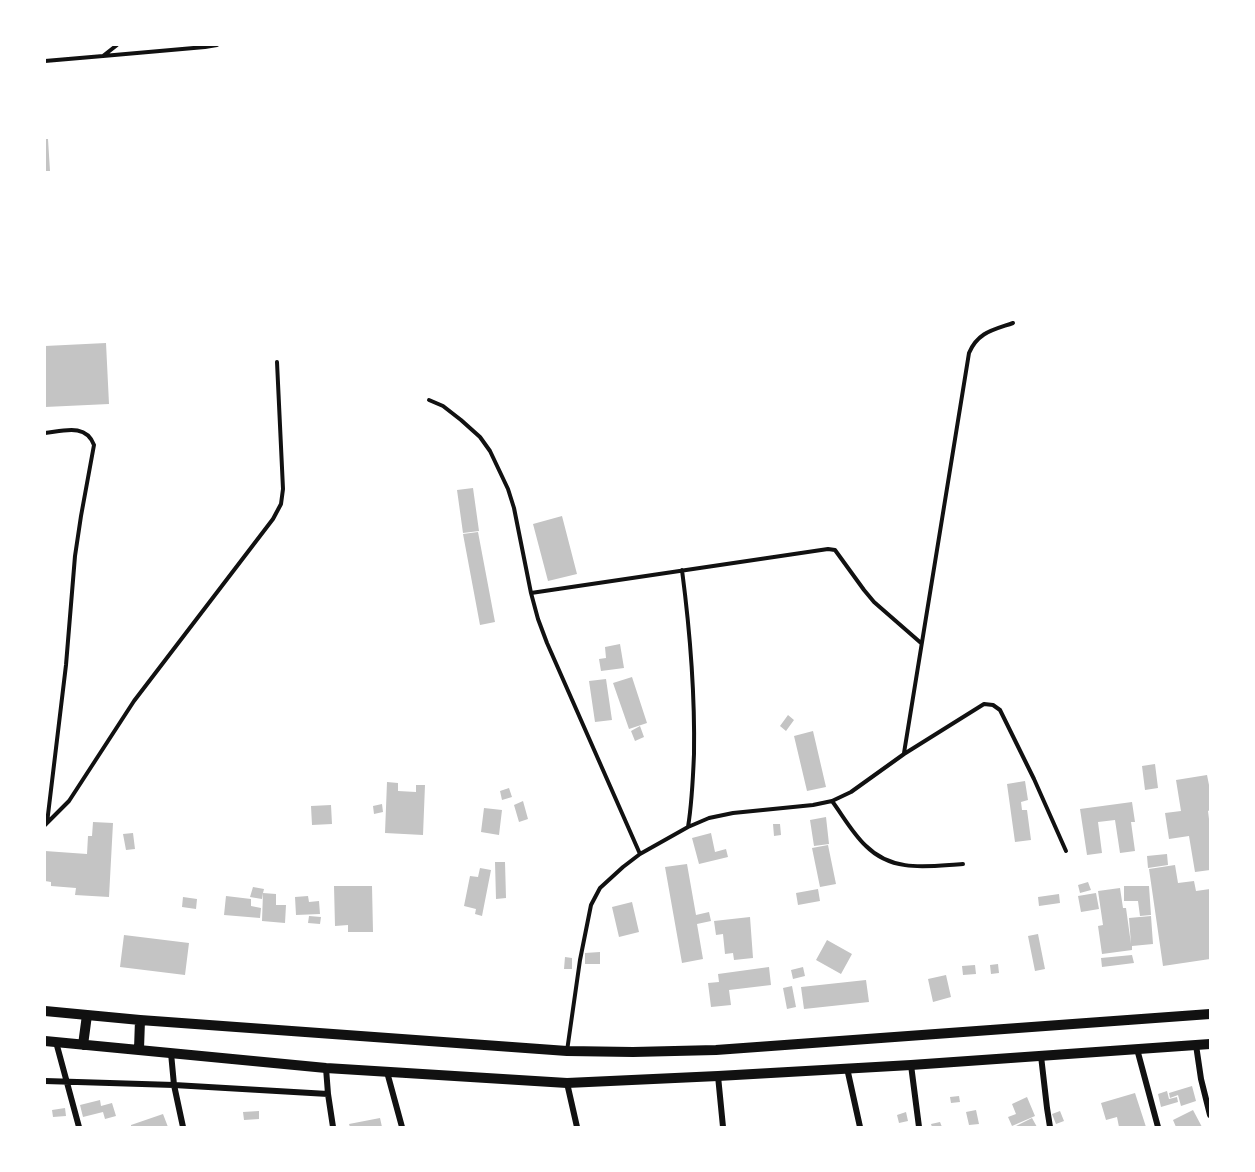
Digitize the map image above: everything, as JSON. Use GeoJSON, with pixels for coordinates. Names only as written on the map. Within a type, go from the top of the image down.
{"type":"FeatureCollection","features":[{"type":"Feature","properties":{"kind":"main road"},"geometry":{"type":"LineString","coordinates":[[45,1011],[567,1051],[633,1052],[716,1050],[1210,1014]]}},
{"type":"Feature","properties":{"kind":"main road"},"geometry":{"type":"LineString","coordinates":[[83,1045],[87,1015]]}},
{"type":"Feature","properties":{"kind":"main road"},"geometry":{"type":"LineString","coordinates":[[139,1049],[140,1020]]}},
{"type":"Feature","properties":{"kind":"main road"},"geometry":{"type":"LineString","coordinates":[[50,1041],[326,1068],[567,1083],[911,1065],[1210,1044]]}},
{"type":"Feature","properties":{"kind":"street"},"geometry":{"type":"LineString","coordinates":[[50,1041],[66,1081],[79,1127]]}},
{"type":"Feature","properties":{"kind":"street"},"geometry":{"type":"LineString","coordinates":[[1196,1045],[1210,1115]]}},
{"type":"Feature","properties":{"kind":"street"},"geometry":{"type":"LineString","coordinates":[[1137,1049],[1158,1127]]}},
{"type":"Feature","properties":{"kind":"street"},"geometry":{"type":"LineString","coordinates":[[171,1052],[174,1085],[183,1127]]}},
{"type":"Feature","properties":{"kind":"street"},"geometry":{"type":"LineString","coordinates":[[1041,1056],[1050,1127]]}},
{"type":"Feature","properties":{"kind":"street"},"geometry":{"type":"LineString","coordinates":[[911,1065],[918,1127]]}},
{"type":"Feature","properties":{"kind":"street"},"geometry":{"type":"LineString","coordinates":[[326,1068],[333,1127]]}},
{"type":"Feature","properties":{"kind":"street"},"geometry":{"type":"LineString","coordinates":[[847,1068],[860,1127]]}},
{"type":"Feature","properties":{"kind":"street"},"geometry":{"type":"LineString","coordinates":[[387,1072],[402,1127]]}},
{"type":"Feature","properties":{"kind":"street"},"geometry":{"type":"LineString","coordinates":[[718,1076],[723,1127]]}},
{"type":"Feature","properties":{"kind":"street"},"geometry":{"type":"LineString","coordinates":[[45,1081],[174,1085],[328,1094]]}},
{"type":"Feature","properties":{"kind":"street"},"geometry":{"type":"LineString","coordinates":[[567,1083],[577,1127]]}},
{"type":"Feature","properties":{"kind":"lane"},"geometry":{"type":"LineString","coordinates":[[103,56],[117,45]]}},
{"type":"Feature","properties":{"kind":"lane"},"geometry":{"type":"LineString","coordinates":[[45,61],[217,45]]}},
{"type":"Feature","properties":{"kind":"lane"},"geometry":{"type":"LineString","coordinates":[[904,754],[969,353],[974,342],[980,337],[1013,323]]}},
{"type":"Feature","properties":{"kind":"lane"},"geometry":{"type":"LineString","coordinates":[[46,824],[74,793],[134,701],[273,519],[281,504],[283,489],[277,362]]}},
{"type":"Feature","properties":{"kind":"lane"},"geometry":{"type":"LineString","coordinates":[[429,400],[443,406],[480,437],[490,451],[508,489],[538,619],[640,854]]}},
{"type":"Feature","properties":{"kind":"lane"},"geometry":{"type":"LineString","coordinates":[[45,433],[76,429],[83,431],[92,439],[94,445],[75,556],[66,665],[46,824]]}},
{"type":"Feature","properties":{"kind":"lane"},"geometry":{"type":"LineString","coordinates":[[531,593],[828,549],[835,550],[874,602],[922,643]]}},
{"type":"Feature","properties":{"kind":"lane"},"geometry":{"type":"LineString","coordinates":[[682,570],[692,658],[694,710],[692,803],[688,827]]}},
{"type":"Feature","properties":{"kind":"lane"},"geometry":{"type":"LineString","coordinates":[[567,1051],[580,960],[591,905],[600,888],[623,867],[640,854],[709,818],[832,801],[851,792],[904,754],[984,704],[993,705],[1000,710],[1066,851]]}},
{"type":"Feature","properties":{"kind":"lane"},"geometry":{"type":"LineString","coordinates":[[832,801],[864,845],[892,863],[912,867],[963,864]]}},
{"type":"Feature","properties":{"kind":"building"},"geometry":{"type":"Polygon","coordinates":[[[45,139],[48,139],[50,171],[45,171],[45,139]]]}},
{"type":"Feature","properties":{"kind":"building"},"geometry":{"type":"Polygon","coordinates":[[[106,343],[109,404],[45,407],[45,346],[106,343]]]}},
{"type":"Feature","properties":{"kind":"building"},"geometry":{"type":"Polygon","coordinates":[[[473,488],[479,531],[463,533],[457,490],[473,488]]]}},
{"type":"Feature","properties":{"kind":"building"},"geometry":{"type":"Polygon","coordinates":[[[562,516],[577,574],[548,581],[533,524],[562,516]]]}},
{"type":"Feature","properties":{"kind":"building"},"geometry":{"type":"Polygon","coordinates":[[[478,532],[495,622],[480,625],[463,534],[478,532]]]}},
{"type":"Feature","properties":{"kind":"building"},"geometry":{"type":"Polygon","coordinates":[[[620,644],[624,668],[601,671],[599,659],[606,658],[605,647],[620,644]]]}},
{"type":"Feature","properties":{"kind":"building"},"geometry":{"type":"Polygon","coordinates":[[[632,677],[647,723],[629,729],[613,683],[632,677]]]}},
{"type":"Feature","properties":{"kind":"building"},"geometry":{"type":"Polygon","coordinates":[[[606,679],[612,720],[595,722],[589,681],[606,679]]]}},
{"type":"Feature","properties":{"kind":"building"},"geometry":{"type":"Polygon","coordinates":[[[788,715],[794,720],[786,731],[780,726],[788,715]]]}},
{"type":"Feature","properties":{"kind":"building"},"geometry":{"type":"Polygon","coordinates":[[[640,726],[644,737],[635,741],[631,731],[640,726]]]}},
{"type":"Feature","properties":{"kind":"building"},"geometry":{"type":"Polygon","coordinates":[[[813,731],[826,787],[807,791],[794,736],[813,731]]]}},
{"type":"Feature","properties":{"kind":"building"},"geometry":{"type":"Polygon","coordinates":[[[1155,764],[1158,788],[1145,790],[1142,766],[1155,764]]]}},
{"type":"Feature","properties":{"kind":"building"},"geometry":{"type":"Polygon","coordinates":[[[1207,775],[1210,790],[1210,810],[1208,811],[1210,870],[1195,872],[1189,836],[1169,839],[1165,813],[1181,811],[1176,780],[1207,775]]]}},
{"type":"Feature","properties":{"kind":"building"},"geometry":{"type":"Polygon","coordinates":[[[1025,781],[1028,800],[1021,802],[1022,810],[1027,810],[1031,840],[1015,842],[1007,784],[1025,781]]]}},
{"type":"Feature","properties":{"kind":"building"},"geometry":{"type":"Polygon","coordinates":[[[387,782],[398,783],[398,791],[416,792],[416,785],[425,785],[423,835],[385,833],[387,782]]]}},
{"type":"Feature","properties":{"kind":"building"},"geometry":{"type":"Polygon","coordinates":[[[509,788],[512,797],[502,800],[500,791],[509,788]]]}},
{"type":"Feature","properties":{"kind":"building"},"geometry":{"type":"Polygon","coordinates":[[[523,801],[528,819],[519,822],[514,805],[523,801]]]}},
{"type":"Feature","properties":{"kind":"building"},"geometry":{"type":"Polygon","coordinates":[[[1132,802],[1135,822],[1131,822],[1135,851],[1120,853],[1115,820],[1098,822],[1102,853],[1087,855],[1080,809],[1132,802]]]}},
{"type":"Feature","properties":{"kind":"building"},"geometry":{"type":"Polygon","coordinates":[[[382,804],[383,812],[374,814],[373,806],[382,804]]]}},
{"type":"Feature","properties":{"kind":"building"},"geometry":{"type":"Polygon","coordinates":[[[331,805],[332,824],[312,825],[311,806],[331,805]]]}},
{"type":"Feature","properties":{"kind":"building"},"geometry":{"type":"Polygon","coordinates":[[[484,808],[502,810],[499,835],[481,832],[484,808]]]}},
{"type":"Feature","properties":{"kind":"building"},"geometry":{"type":"Polygon","coordinates":[[[826,817],[829,844],[814,846],[810,820],[826,817]]]}},
{"type":"Feature","properties":{"kind":"building"},"geometry":{"type":"Polygon","coordinates":[[[93,822],[113,823],[109,897],[75,895],[76,888],[51,886],[51,882],[45,881],[45,851],[87,854],[88,836],[92,836],[93,822]]]}},
{"type":"Feature","properties":{"kind":"building"},"geometry":{"type":"Polygon","coordinates":[[[773,824],[780,824],[781,835],[774,836],[773,824]]]}},
{"type":"Feature","properties":{"kind":"building"},"geometry":{"type":"Polygon","coordinates":[[[133,833],[135,849],[126,850],[123,834],[133,833]]]}},
{"type":"Feature","properties":{"kind":"building"},"geometry":{"type":"Polygon","coordinates":[[[711,833],[715,852],[726,849],[728,857],[699,864],[692,838],[711,833]]]}},
{"type":"Feature","properties":{"kind":"building"},"geometry":{"type":"Polygon","coordinates":[[[828,845],[836,884],[820,887],[812,848],[828,845]]]}},
{"type":"Feature","properties":{"kind":"building"},"geometry":{"type":"Polygon","coordinates":[[[1167,854],[1168,865],[1148,868],[1147,856],[1167,854]]]}},
{"type":"Feature","properties":{"kind":"building"},"geometry":{"type":"Polygon","coordinates":[[[495,862],[505,862],[506,898],[496,899],[495,862]]]}},
{"type":"Feature","properties":{"kind":"building"},"geometry":{"type":"Polygon","coordinates":[[[687,864],[696,915],[709,912],[711,921],[697,924],[703,959],[682,963],[665,867],[687,864]]]}},
{"type":"Feature","properties":{"kind":"building"},"geometry":{"type":"Polygon","coordinates":[[[1175,865],[1178,883],[1194,881],[1196,891],[1210,889],[1210,959],[1163,966],[1149,869],[1175,865]]]}},
{"type":"Feature","properties":{"kind":"building"},"geometry":{"type":"Polygon","coordinates":[[[480,868],[491,870],[482,916],[475,914],[476,909],[464,906],[470,876],[478,877],[480,868]]]}},
{"type":"Feature","properties":{"kind":"building"},"geometry":{"type":"Polygon","coordinates":[[[1088,882],[1091,890],[1080,893],[1078,885],[1088,882]]]}},
{"type":"Feature","properties":{"kind":"building"},"geometry":{"type":"Polygon","coordinates":[[[334,886],[372,886],[373,932],[348,932],[348,925],[335,926],[334,886]]]}},
{"type":"Feature","properties":{"kind":"building"},"geometry":{"type":"Polygon","coordinates":[[[1124,886],[1149,886],[1151,915],[1140,916],[1138,901],[1124,901],[1124,886]]]}},
{"type":"Feature","properties":{"kind":"building"},"geometry":{"type":"Polygon","coordinates":[[[253,887],[264,889],[262,899],[250,897],[253,887]]]}},
{"type":"Feature","properties":{"kind":"building"},"geometry":{"type":"Polygon","coordinates":[[[1120,888],[1123,908],[1126,908],[1131,944],[1129,918],[1151,916],[1153,944],[1132,946],[1132,950],[1102,954],[1098,926],[1103,925],[1098,891],[1120,888]]]}},
{"type":"Feature","properties":{"kind":"building"},"geometry":{"type":"Polygon","coordinates":[[[818,889],[820,901],[798,905],[796,893],[818,889]]]}},
{"type":"Feature","properties":{"kind":"building"},"geometry":{"type":"Polygon","coordinates":[[[263,893],[276,894],[276,905],[286,905],[285,923],[262,921],[263,893]]]}},
{"type":"Feature","properties":{"kind":"building"},"geometry":{"type":"Polygon","coordinates":[[[1096,893],[1099,909],[1081,912],[1078,896],[1096,893]]]}},
{"type":"Feature","properties":{"kind":"building"},"geometry":{"type":"Polygon","coordinates":[[[1059,894],[1060,903],[1039,906],[1038,897],[1059,894]]]}},
{"type":"Feature","properties":{"kind":"building"},"geometry":{"type":"Polygon","coordinates":[[[226,896],[251,899],[251,906],[261,908],[260,918],[224,915],[226,896]]]}},
{"type":"Feature","properties":{"kind":"building"},"geometry":{"type":"Polygon","coordinates":[[[308,896],[309,902],[319,901],[320,914],[296,915],[295,897],[308,896]]]}},
{"type":"Feature","properties":{"kind":"building"},"geometry":{"type":"Polygon","coordinates":[[[183,897],[197,899],[196,909],[182,907],[183,897]]]}},
{"type":"Feature","properties":{"kind":"building"},"geometry":{"type":"Polygon","coordinates":[[[632,902],[639,932],[619,937],[612,907],[632,902]]]}},
{"type":"Feature","properties":{"kind":"building"},"geometry":{"type":"Polygon","coordinates":[[[309,916],[321,917],[320,924],[308,923],[309,916]]]}},
{"type":"Feature","properties":{"kind":"building"},"geometry":{"type":"Polygon","coordinates":[[[750,917],[753,958],[734,960],[733,953],[725,954],[723,934],[716,935],[714,921],[750,917]]]}},
{"type":"Feature","properties":{"kind":"building"},"geometry":{"type":"Polygon","coordinates":[[[1038,934],[1045,969],[1035,971],[1028,936],[1038,934]]]}},
{"type":"Feature","properties":{"kind":"building"},"geometry":{"type":"Polygon","coordinates":[[[124,935],[189,943],[185,975],[120,967],[124,935]]]}},
{"type":"Feature","properties":{"kind":"building"},"geometry":{"type":"Polygon","coordinates":[[[827,940],[852,954],[841,974],[816,960],[827,940]]]}},
{"type":"Feature","properties":{"kind":"building"},"geometry":{"type":"Polygon","coordinates":[[[600,952],[600,964],[585,964],[585,953],[600,952]]]}},
{"type":"Feature","properties":{"kind":"building"},"geometry":{"type":"Polygon","coordinates":[[[1132,955],[1134,963],[1102,967],[1101,958],[1132,955]]]}},
{"type":"Feature","properties":{"kind":"building"},"geometry":{"type":"Polygon","coordinates":[[[565,957],[572,958],[572,969],[564,969],[565,957]]]}},
{"type":"Feature","properties":{"kind":"building"},"geometry":{"type":"Polygon","coordinates":[[[998,964],[999,973],[991,974],[990,965],[998,964]]]}},
{"type":"Feature","properties":{"kind":"building"},"geometry":{"type":"Polygon","coordinates":[[[975,965],[976,974],[963,975],[962,966],[975,965]]]}},
{"type":"Feature","properties":{"kind":"building"},"geometry":{"type":"Polygon","coordinates":[[[769,967],[771,985],[729,990],[731,1005],[711,1007],[708,983],[719,982],[718,974],[769,967]]]}},
{"type":"Feature","properties":{"kind":"building"},"geometry":{"type":"Polygon","coordinates":[[[803,967],[805,976],[793,979],[791,970],[803,967]]]}},
{"type":"Feature","properties":{"kind":"building"},"geometry":{"type":"Polygon","coordinates":[[[946,975],[951,997],[933,1002],[928,979],[946,975]]]}},
{"type":"Feature","properties":{"kind":"building"},"geometry":{"type":"Polygon","coordinates":[[[866,980],[869,1002],[804,1009],[801,987],[866,980]]]}},
{"type":"Feature","properties":{"kind":"building"},"geometry":{"type":"Polygon","coordinates":[[[792,986],[796,1007],[787,1009],[783,988],[792,986]]]}},
{"type":"Feature","properties":{"kind":"building"},"geometry":{"type":"Polygon","coordinates":[[[1192,1086],[1196,1101],[1181,1106],[1178,1095],[1170,1098],[1169,1093],[1192,1086]]]}},
{"type":"Feature","properties":{"kind":"building"},"geometry":{"type":"Polygon","coordinates":[[[1167,1091],[1169,1099],[1177,1097],[1178,1102],[1161,1107],[1158,1094],[1167,1091]]]}},
{"type":"Feature","properties":{"kind":"building"},"geometry":{"type":"Polygon","coordinates":[[[1135,1093],[1146,1127],[1119,1127],[1117,1117],[1106,1120],[1101,1103],[1135,1093]]]}},
{"type":"Feature","properties":{"kind":"building"},"geometry":{"type":"Polygon","coordinates":[[[959,1096],[960,1102],[951,1103],[950,1097],[959,1096]]]}},
{"type":"Feature","properties":{"kind":"building"},"geometry":{"type":"Polygon","coordinates":[[[1027,1097],[1035,1116],[1012,1126],[1008,1117],[1016,1114],[1012,1104],[1027,1097]]]}},
{"type":"Feature","properties":{"kind":"building"},"geometry":{"type":"Polygon","coordinates":[[[100,1100],[101,1106],[112,1103],[116,1116],[105,1119],[103,1112],[83,1117],[80,1105],[100,1100]]]}},
{"type":"Feature","properties":{"kind":"building"},"geometry":{"type":"Polygon","coordinates":[[[65,1108],[66,1116],[53,1117],[52,1110],[65,1108]]]}},
{"type":"Feature","properties":{"kind":"building"},"geometry":{"type":"Polygon","coordinates":[[[976,1110],[979,1124],[969,1125],[966,1112],[976,1110]]]}},
{"type":"Feature","properties":{"kind":"building"},"geometry":{"type":"Polygon","coordinates":[[[1193,1110],[1202,1127],[1176,1127],[1173,1120],[1193,1110]]]}},
{"type":"Feature","properties":{"kind":"building"},"geometry":{"type":"Polygon","coordinates":[[[259,1111],[259,1119],[244,1120],[243,1112],[259,1111]]]}},
{"type":"Feature","properties":{"kind":"building"},"geometry":{"type":"Polygon","coordinates":[[[1060,1111],[1064,1121],[1056,1124],[1052,1114],[1060,1111]]]}},
{"type":"Feature","properties":{"kind":"building"},"geometry":{"type":"Polygon","coordinates":[[[906,1112],[908,1121],[899,1123],[897,1115],[906,1112]]]}},
{"type":"Feature","properties":{"kind":"building"},"geometry":{"type":"Polygon","coordinates":[[[163,1114],[168,1127],[131,1127],[131,1125],[163,1114]]]}},
{"type":"Feature","properties":{"kind":"building"},"geometry":{"type":"Polygon","coordinates":[[[380,1118],[382,1127],[350,1127],[349,1124],[380,1118]]]}},
{"type":"Feature","properties":{"kind":"building"},"geometry":{"type":"Polygon","coordinates":[[[1032,1118],[1037,1127],[1014,1127],[1032,1118]]]}},
{"type":"Feature","properties":{"kind":"building"},"geometry":{"type":"Polygon","coordinates":[[[940,1122],[942,1127],[932,1127],[931,1124],[940,1122]]]}}]}
